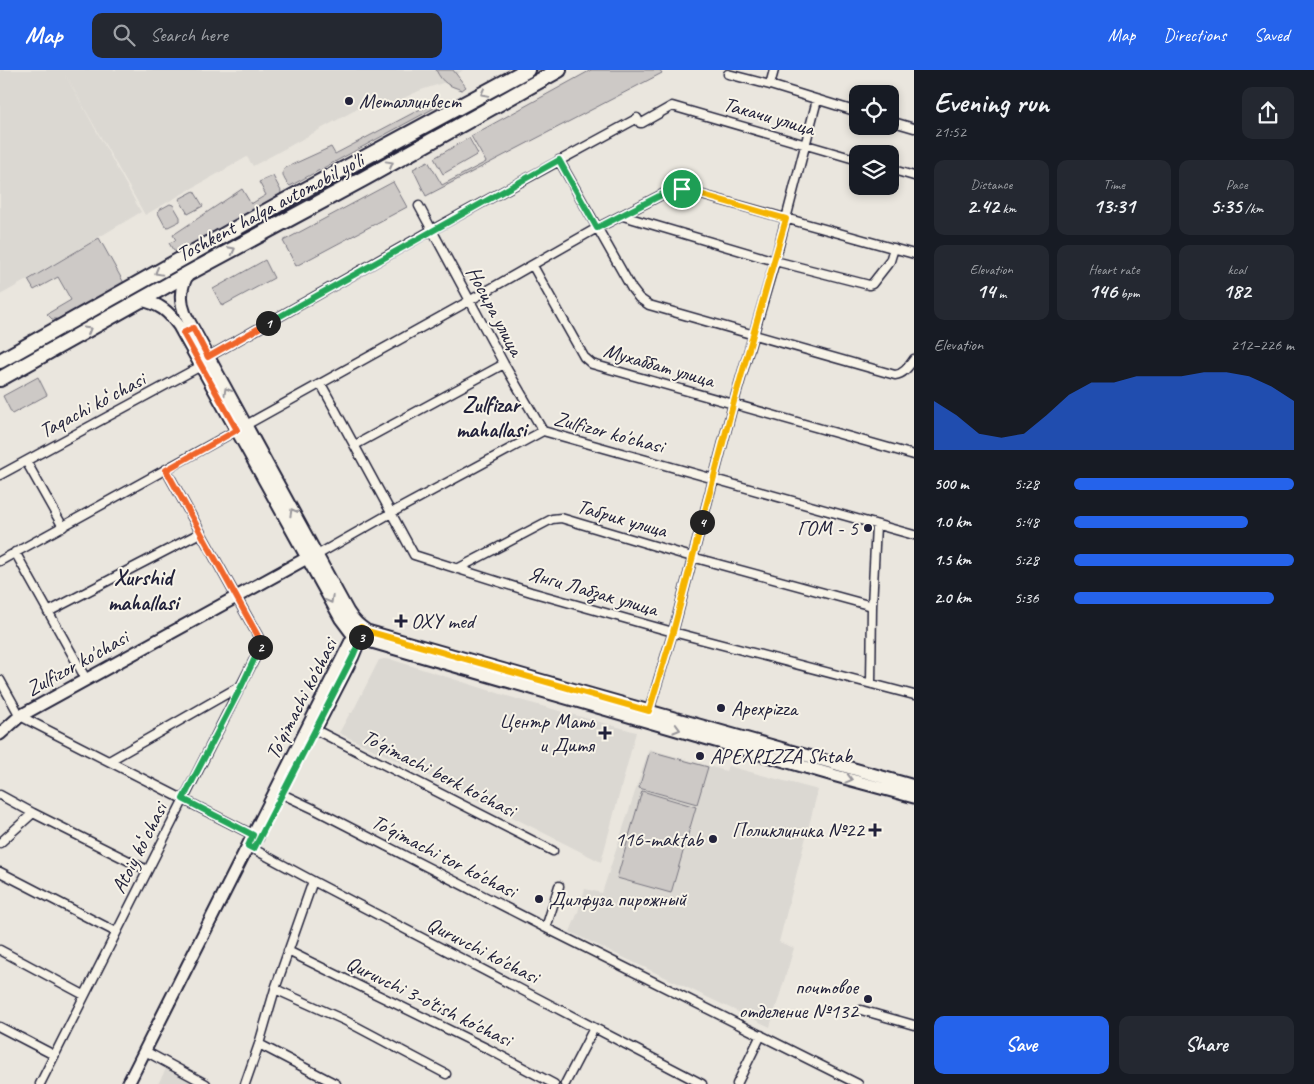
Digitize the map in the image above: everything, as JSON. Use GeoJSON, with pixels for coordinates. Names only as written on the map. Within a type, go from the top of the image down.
{"type":"FeatureCollection","features":[{"type":"Feature","properties":{"kind":"highway","name":"Toshkent halqa avtomobil yo'li"},"geometry":{"type":"LineString","coordinates":[[0,361],[290,198],[527,70]]}},
{"type":"Feature","properties":{"kind":"highway","name":"Toshkent halqa avtomobil yo'li"},"geometry":{"type":"LineString","coordinates":[[0,379],[559,70]]}},
{"type":"Feature","properties":{"kind":"highway"},"geometry":{"type":"LineString","coordinates":[[400,139],[408,154]]}},
{"type":"Feature","properties":{"kind":"highway"},"geometry":{"type":"LineString","coordinates":[[357,162],[365,178]]}},
{"type":"Feature","properties":{"kind":"highway"},"geometry":{"type":"LineString","coordinates":[[49,333],[56,347]]}},
{"type":"Feature","properties":{"kind":"main road"},"geometry":{"type":"LineString","coordinates":[[189,273],[182,285],[181,296],[188,331],[312,556],[352,618],[358,634],[648,716],[914,786]]}},
{"type":"Feature","properties":{"kind":"main road"},"geometry":{"type":"LineString","coordinates":[[141,300],[164,308],[174,320],[188,331]]}},
{"type":"Feature","properties":{"kind":"main road","name":"Zulfizor ko'chasi"},"geometry":{"type":"LineString","coordinates":[[0,734],[20,716],[312,556]]}},
{"type":"Feature","properties":{"kind":"main road","name":"To'qimachi ko'chasi"},"geometry":{"type":"LineString","coordinates":[[135,1084],[148,1052],[358,634]]}},
{"type":"Feature","properties":{"kind":"main road"},"geometry":{"type":"LineString","coordinates":[[648,716],[834,775],[914,797]]}},
{"type":"Feature","properties":{"kind":"main road","name":"To'qimachi ko'chasi"},"geometry":{"type":"LineString","coordinates":[[256,837],[282,794],[312,728]]}},
{"type":"Feature","properties":{"kind":"main road","name":"To'qimachi ko'chasi"},"geometry":{"type":"LineString","coordinates":[[128,1084],[148,1052]]}},
{"type":"Feature","properties":{"kind":"street"},"geometry":{"type":"LineString","coordinates":[[770,85],[774,70]]}},
{"type":"Feature","properties":{"kind":"street","name":"Такачи улица"},"geometry":{"type":"LineString","coordinates":[[728,74],[849,109]]}},
{"type":"Feature","properties":{"kind":"street"},"geometry":{"type":"LineString","coordinates":[[648,716],[673,632],[733,405],[775,261],[817,100]]}},
{"type":"Feature","properties":{"kind":"street","name":"Такачи улица"},"geometry":{"type":"LineString","coordinates":[[672,106],[849,157]]}},
{"type":"Feature","properties":{"kind":"street","name":"Taqachi koʻchasi"},"geometry":{"type":"LineString","coordinates":[[0,475],[559,160],[636,118],[642,123],[672,106]]}},
{"type":"Feature","properties":{"kind":"street"},"geometry":{"type":"LineString","coordinates":[[899,124],[914,128]]}},
{"type":"Feature","properties":{"kind":"street"},"geometry":{"type":"LineString","coordinates":[[559,160],[632,289],[639,298],[649,305],[895,375],[903,372],[914,359]]}},
{"type":"Feature","properties":{"kind":"street"},"geometry":{"type":"LineString","coordinates":[[899,172],[914,176]]}},
{"type":"Feature","properties":{"kind":"street"},"geometry":{"type":"LineString","coordinates":[[0,561],[533,266],[597,228],[671,190],[677,188],[914,254]]}},
{"type":"Feature","properties":{"kind":"street","name":"Носира улица"},"geometry":{"type":"LineString","coordinates":[[418,206],[504,364],[543,431]]}},
{"type":"Feature","properties":{"kind":"street"},"geometry":{"type":"LineString","coordinates":[[623,216],[775,261],[869,284],[872,284],[890,261],[894,248]]}},
{"type":"Feature","properties":{"kind":"street","name":"Мухаббат улица"},"geometry":{"type":"LineString","coordinates":[[533,266],[584,357],[590,363],[914,455]]}},
{"type":"Feature","properties":{"kind":"street"},"geometry":{"type":"LineString","coordinates":[[355,445],[504,364]]}},
{"type":"Feature","properties":{"kind":"street","name":"Янги Лабзак улица"},"geometry":{"type":"LineString","coordinates":[[321,384],[414,555],[532,592],[673,632],[914,695]]}},
{"type":"Feature","properties":{"kind":"street","name":"Zulfizor ko'chasi"},"geometry":{"type":"LineString","coordinates":[[312,556],[543,431],[914,535]]}},
{"type":"Feature","properties":{"kind":"street"},"geometry":{"type":"LineString","coordinates":[[26,461],[63,527]]}},
{"type":"Feature","properties":{"kind":"street","name":"Atoiy koʻchasi"},"geometry":{"type":"LineString","coordinates":[[40,1084],[259,652],[261,644],[166,470]]}},
{"type":"Feature","properties":{"kind":"street","name":"Табрик улица"},"geometry":{"type":"LineString","coordinates":[[457,569],[552,519],[561,518],[692,557],[872,606]]}},
{"type":"Feature","properties":{"kind":"street"},"geometry":{"type":"LineString","coordinates":[[871,683],[876,524]]}},
{"type":"Feature","properties":{"kind":"street"},"geometry":{"type":"LineString","coordinates":[[48,612],[200,533]]}},
{"type":"Feature","properties":{"kind":"street"},"geometry":{"type":"LineString","coordinates":[[15,552],[86,679]]}},
{"type":"Feature","properties":{"kind":"street"},"geometry":{"type":"LineString","coordinates":[[0,680],[20,716],[256,837]]}},
{"type":"Feature","properties":{"kind":"street"},"geometry":{"type":"LineString","coordinates":[[108,760],[242,685]]}},
{"type":"Feature","properties":{"kind":"street","name":"To'qimachi berk ko'chasi"},"geometry":{"type":"LineString","coordinates":[[312,728],[553,851]]}},
{"type":"Feature","properties":{"kind":"street","name":"To'qimachi tor ko'chasi"},"geometry":{"type":"LineString","coordinates":[[282,794],[858,1084]]}},
{"type":"Feature","properties":{"kind":"street"},"geometry":{"type":"LineString","coordinates":[[0,795],[147,870]]}},
{"type":"Feature","properties":{"kind":"street"},"geometry":{"type":"LineString","coordinates":[[0,843],[33,813]]}},
{"type":"Feature","properties":{"kind":"street","name":"Quruvchi ko'chasi"},"geometry":{"type":"LineString","coordinates":[[251,848],[702,1084]]}},
{"type":"Feature","properties":{"kind":"street"},"geometry":{"type":"LineString","coordinates":[[0,872],[116,932]]}},
{"type":"Feature","properties":{"kind":"street"},"geometry":{"type":"LineString","coordinates":[[245,1084],[275,989],[313,881]]}},
{"type":"Feature","properties":{"kind":"street"},"geometry":{"type":"LineString","coordinates":[[546,928],[559,886]]}},
{"type":"Feature","properties":{"kind":"street"},"geometry":{"type":"LineString","coordinates":[[0,950],[84,995]]}},
{"type":"Feature","properties":{"kind":"street","name":"Quruvchi 3-o'tish ko'chasi"},"geometry":{"type":"LineString","coordinates":[[288,951],[488,1049],[554,1084]]}},
{"type":"Feature","properties":{"kind":"street"},"geometry":{"type":"LineString","coordinates":[[275,989],[344,1020],[446,1074]]}},
{"type":"Feature","properties":{"kind":"street"},"geometry":{"type":"LineString","coordinates":[[862,1010],[914,1025]]}},
{"type":"Feature","properties":{"kind":"street"},"geometry":{"type":"LineString","coordinates":[[0,1027],[54,1055]]}},
{"type":"Feature","properties":{"kind":"street"},"geometry":{"type":"LineString","coordinates":[[565,1084],[594,1028]]}},
{"type":"Feature","properties":{"kind":"street"},"geometry":{"type":"LineString","coordinates":[[737,1084],[761,1035]]}},
{"type":"Feature","properties":{"kind":"street"},"geometry":{"type":"LineString","coordinates":[[259,1044],[336,1084]]}},
{"type":"Feature","properties":{"kind":"street"},"geometry":{"type":"LineString","coordinates":[[148,1052],[206,1084]]}},
{"type":"Feature","properties":{"kind":"shaded area"},"geometry":{"type":"Polygon","coordinates":[[[0,70],[463,70],[446,82],[421,90],[391,104],[370,102],[253,166],[247,157],[145,215],[65,74],[141,212],[0,295],[0,70]]]}},
{"type":"Feature","properties":{"kind":"shaded area"},"geometry":{"type":"Polygon","coordinates":[[[436,70],[453,70],[466,87],[462,90],[449,85],[436,70]]]}},
{"type":"Feature","properties":{"kind":"shaded area"},"geometry":{"type":"Polygon","coordinates":[[[537,70],[545,70],[413,143],[411,140],[537,70]]]}},
{"type":"Feature","properties":{"kind":"shaded area"},"geometry":{"type":"Polygon","coordinates":[[[591,70],[660,70],[662,73],[426,196],[413,169],[428,161],[442,185],[486,162],[471,136],[591,70]]]}},
{"type":"Feature","properties":{"kind":"shaded area"},"geometry":{"type":"Polygon","coordinates":[[[440,101],[438,106],[290,186],[285,180],[283,172],[285,168],[331,147],[335,154],[432,103],[440,101]]]}},
{"type":"Feature","properties":{"kind":"shaded area"},"geometry":{"type":"Polygon","coordinates":[[[469,138],[478,154],[443,174],[434,158],[469,138]]]}},
{"type":"Feature","properties":{"kind":"shaded area"},"geometry":{"type":"Polygon","coordinates":[[[348,175],[350,178],[63,337],[61,333],[348,175]]]}},
{"type":"Feature","properties":{"kind":"shaded area"},"geometry":{"type":"Polygon","coordinates":[[[273,176],[281,191],[280,198],[178,253],[173,250],[169,243],[176,240],[173,235],[242,189],[251,204],[266,195],[259,182],[273,176]]]}},
{"type":"Feature","properties":{"kind":"shaded area"},"geometry":{"type":"Polygon","coordinates":[[[393,182],[407,207],[296,266],[283,241],[393,182]]]}},
{"type":"Feature","properties":{"kind":"shaded area"},"geometry":{"type":"Polygon","coordinates":[[[194,191],[203,206],[188,214],[179,199],[194,191]]]}},
{"type":"Feature","properties":{"kind":"shaded area"},"geometry":{"type":"Polygon","coordinates":[[[170,204],[173,205],[180,217],[180,221],[168,227],[165,226],[158,213],[159,210],[170,204]]]}},
{"type":"Feature","properties":{"kind":"shaded area"},"geometry":{"type":"Polygon","coordinates":[[[99,238],[124,283],[58,319],[52,319],[47,314],[71,300],[58,277],[34,290],[28,280],[99,238]]]}},
{"type":"Feature","properties":{"kind":"shaded area"},"geometry":{"type":"Polygon","coordinates":[[[265,260],[274,278],[222,306],[213,289],[265,260]]]}},
{"type":"Feature","properties":{"kind":"shaded area"},"geometry":{"type":"Polygon","coordinates":[[[38,377],[47,395],[12,414],[3,396],[38,377]]]}},
{"type":"Feature","properties":{"kind":"shaded area"},"geometry":{"type":"Polygon","coordinates":[[[379,660],[393,660],[520,700],[636,732],[601,862],[487,804],[339,733],[350,713],[352,713],[379,660]]]}},
{"type":"Feature","properties":{"kind":"shaded area","name":"116-maktab"},"geometry":{"type":"Polygon","coordinates":[[[649,749],[726,771],[728,766],[818,790],[779,942],[794,948],[770,1027],[570,932],[585,889],[602,893],[649,749]]]}},
{"type":"Feature","properties":{"kind":"shaded area"},"geometry":{"type":"Polygon","coordinates":[[[650,751],[708,767],[697,804],[639,788],[650,751]]]}},
{"type":"Feature","properties":{"kind":"shaded area"},"geometry":{"type":"Polygon","coordinates":[[[642,791],[696,807],[671,893],[617,878],[642,791]]]}},
{"type":"Feature","properties":{"kind":"shaded area"},"geometry":{"type":"Polygon","coordinates":[[[167,1067],[195,1084],[158,1084],[167,1067]]]}},
{"type":"Feature","properties":{"kind":"place","name":"Металлинвест"},"geometry":{"type":"Point","coordinates":[349,101]}},
{"type":"Feature","properties":{"kind":"place","name":"ГОМ - 5"},"geometry":{"type":"Point","coordinates":[868,528]}},
{"type":"Feature","properties":{"kind":"place","name":"OXY med"},"geometry":{"type":"Point","coordinates":[401,621]}},
{"type":"Feature","properties":{"kind":"place","name":"Apexpizza"},"geometry":{"type":"Point","coordinates":[721,708]}},
{"type":"Feature","properties":{"kind":"place","name":"Центр Мать и Дитя"},"geometry":{"type":"Point","coordinates":[605,733]}},
{"type":"Feature","properties":{"kind":"place","name":"APEXPIZZA Shtab"},"geometry":{"type":"Point","coordinates":[700,756]}},
{"type":"Feature","properties":{"kind":"place","name":"Поликлиника №22"},"geometry":{"type":"Point","coordinates":[875,830]}},
{"type":"Feature","properties":{"kind":"place","name":"116-maktab"},"geometry":{"type":"Point","coordinates":[713,839]}},
{"type":"Feature","properties":{"kind":"place","name":"Дилфуза пирожный"},"geometry":{"type":"Point","coordinates":[539,899]}},
{"type":"Feature","properties":{"kind":"place","name":"почтовое отделение №132"},"geometry":{"type":"Point","coordinates":[868,999]}},
{"type":"Feature","properties":{"kind":"district","name":"Zulfizar mahallasi"},"geometry":{"type":"Point","coordinates":[491,416]}},
{"type":"Feature","properties":{"kind":"district","name":"Xurshid mahallasi"},"geometry":{"type":"Point","coordinates":[143,590]}},
{"type":"Feature","properties":{"kind":"route"},"geometry":{"type":"LineString","coordinates":[[559,160],[597,228],[671,190],[682,189],[786,219],[733,405],[673,632],[649,711],[367,631],[361,627],[360,639],[353,656],[254,849],[248,846],[253,835],[183,799],[259,652],[261,644],[166,470],[237,430],[183,333],[193,328],[208,357],[559,160]]}}]}
